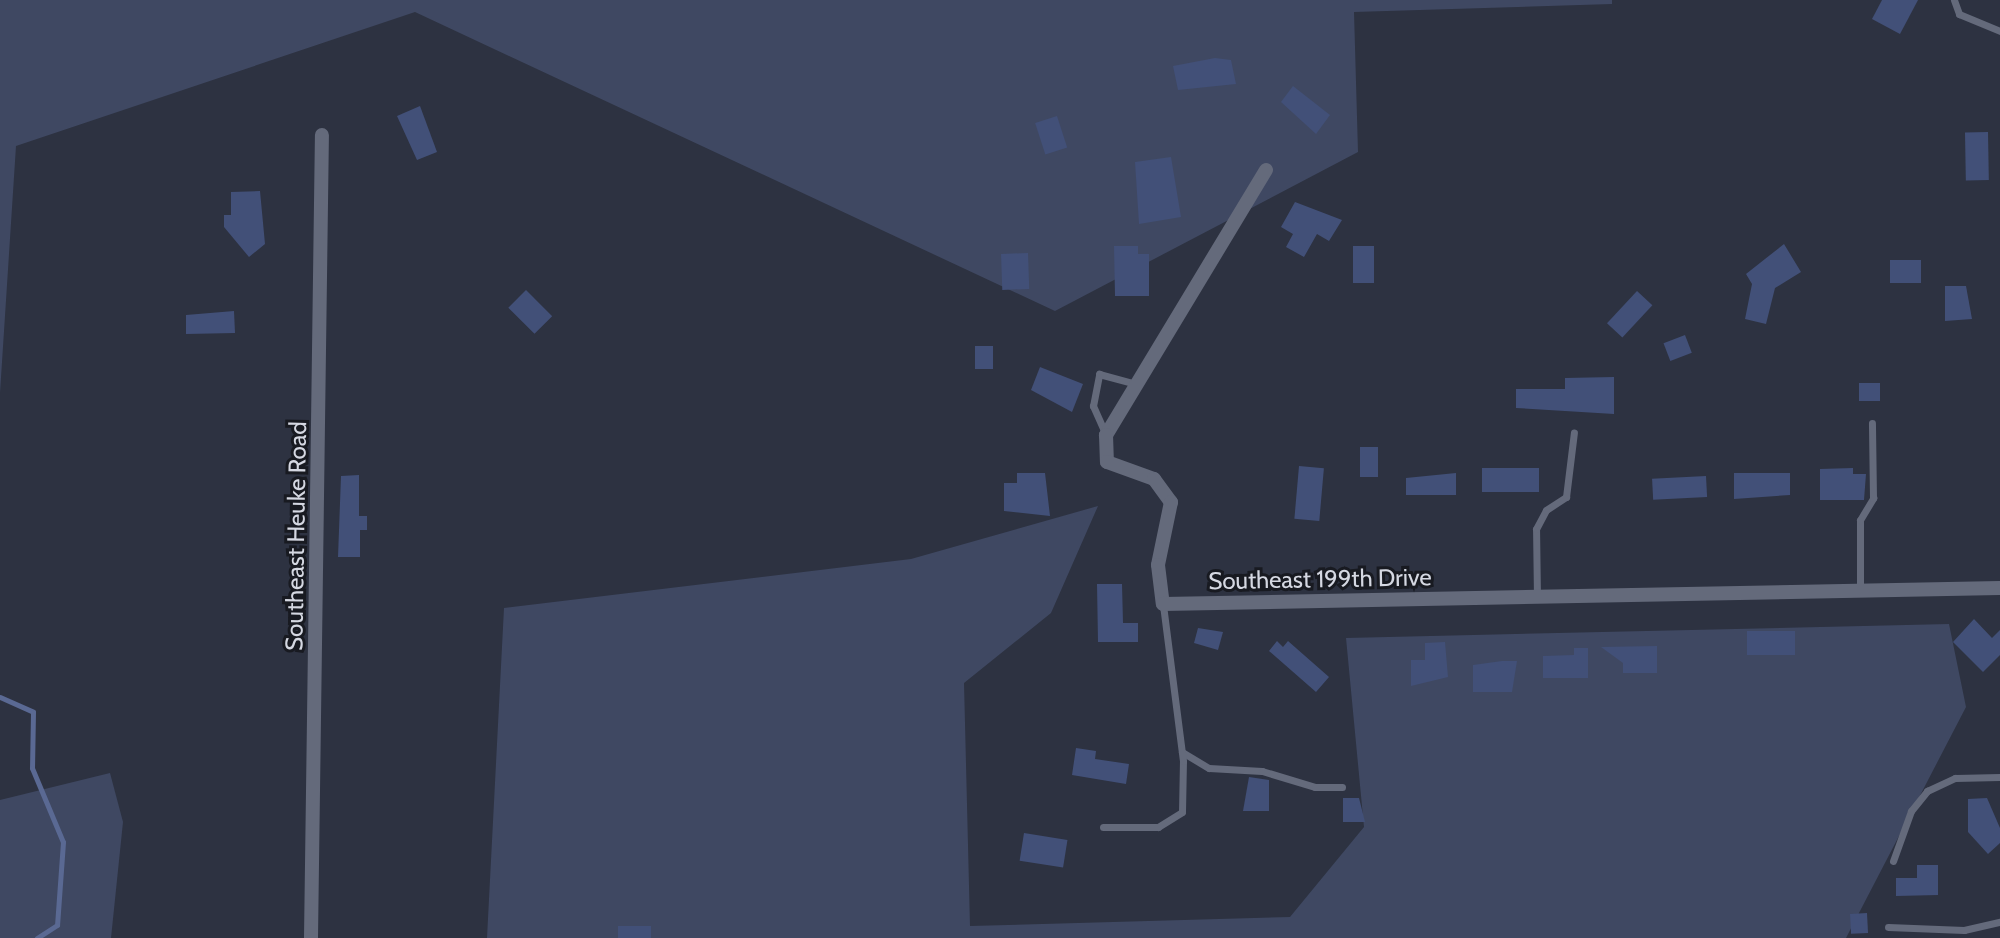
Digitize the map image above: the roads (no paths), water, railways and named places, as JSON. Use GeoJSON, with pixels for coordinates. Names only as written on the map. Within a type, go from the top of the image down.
{"type":"FeatureCollection","features":[{"type":"Feature","properties":{"kind":"street","name":"Southeast Heuke Road"},"geometry":{"type":"LineString","coordinates":[[311,938],[322,135]]}},
{"type":"Feature","properties":{"kind":"street"},"geometry":{"type":"LineString","coordinates":[[1163,604],[1158,565],[1171,502],[1154,479],[1107,462],[1106,435],[1266,170]]}},
{"type":"Feature","properties":{"kind":"street","name":"Southeast 199th Drive"},"geometry":{"type":"LineString","coordinates":[[1163,604],[2000,588]]}},
{"type":"Feature","properties":{"kind":"lane"},"geometry":{"type":"LineString","coordinates":[[1954,0],[1959,14],[2000,31]]}},
{"type":"Feature","properties":{"kind":"lane"},"geometry":{"type":"LineString","coordinates":[[1106,435],[1093,406],[1099,374],[1137,385]]}},
{"type":"Feature","properties":{"kind":"lane"},"geometry":{"type":"LineString","coordinates":[[1860,591],[1860,520],[1873,498],[1872,423]]}},
{"type":"Feature","properties":{"kind":"lane"},"geometry":{"type":"LineString","coordinates":[[1537,597],[1536,529],[1546,510],[1566,497],[1574,432]]}},
{"type":"Feature","properties":{"kind":"lane"},"geometry":{"type":"LineString","coordinates":[[1103,827],[1172,823],[1184,799],[1182,752],[1163,604]]}},
{"type":"Feature","properties":{"kind":"lane"},"geometry":{"type":"LineString","coordinates":[[1182,752],[1209,768],[1262,771],[1315,787],[1342,787]]}},
{"type":"Feature","properties":{"kind":"lane"},"geometry":{"type":"LineString","coordinates":[[1893,861],[1911,811],[1927,791],[1955,778],[2000,777]]}},
{"type":"Feature","properties":{"kind":"lane"},"geometry":{"type":"LineString","coordinates":[[1888,927],[1964,930],[2000,922]]}},
{"type":"Feature","properties":{"kind":"waterway"},"geometry":{"type":"LineString","coordinates":[[0,697],[33,712],[32,768],[63,842],[57,925],[37,938]]}}]}
